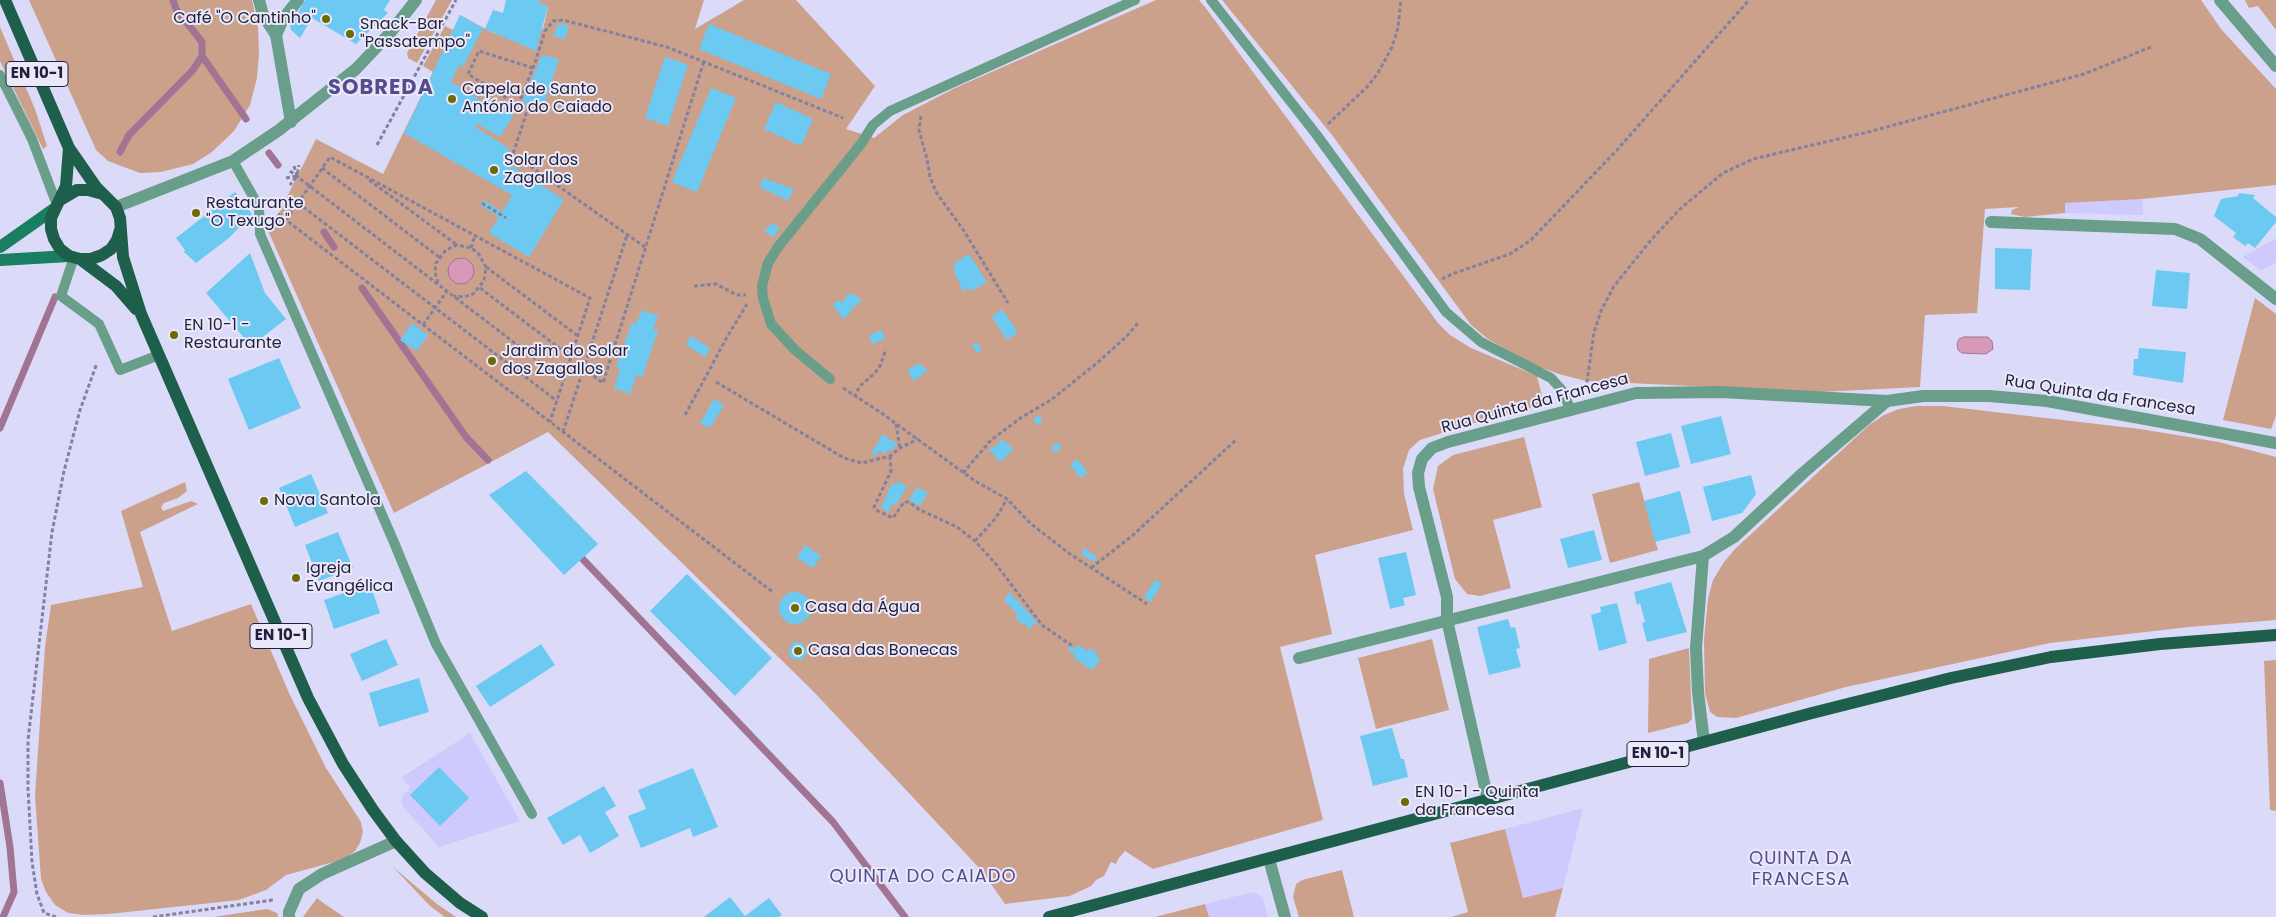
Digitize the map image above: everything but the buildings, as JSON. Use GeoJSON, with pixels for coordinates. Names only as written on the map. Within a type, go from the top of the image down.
{"type":"FeatureCollection","features":[{"type":"Feature","properties":{"kind":"main road","name":"EN 10-1"},"geometry":{"type":"LineString","coordinates":[[5,0],[69,148],[96,187],[113,203]]}},
{"type":"Feature","properties":{"kind":"main road","name":"EN 10-1"},"geometry":{"type":"LineString","coordinates":[[57,205],[66,186],[69,148]]}},
{"type":"Feature","properties":{"kind":"main road"},"geometry":{"type":"LineString","coordinates":[[0,247],[77,190],[99,192],[113,203],[120,218],[117,240],[111,249],[102,256],[91,259],[75,257],[0,260]]}},
{"type":"Feature","properties":{"kind":"main road"},"geometry":{"type":"LineString","coordinates":[[57,205],[51,228],[54,239],[60,249],[75,257]]}},
{"type":"Feature","properties":{"kind":"main road","name":"EN 10-1"},"geometry":{"type":"LineString","coordinates":[[120,229],[123,257],[141,314],[308,698],[344,764],[373,810],[396,841],[425,873],[460,902],[482,917]]}},
{"type":"Feature","properties":{"kind":"main road","name":"EN 10-1"},"geometry":{"type":"LineString","coordinates":[[75,257],[116,286],[141,314]]}},
{"type":"Feature","properties":{"kind":"main road","name":"EN 10-1"},"geometry":{"type":"LineString","coordinates":[[1049,917],[1951,678],[2051,657],[2160,644],[2276,635]]}},
{"type":"Feature","properties":{"kind":"street"},"geometry":{"type":"LineString","coordinates":[[259,0],[263,15],[276,35],[291,122]]}},
{"type":"Feature","properties":{"kind":"street"},"geometry":{"type":"LineString","coordinates":[[276,35],[283,19],[298,0]]}},
{"type":"Feature","properties":{"kind":"street"},"geometry":{"type":"LineString","coordinates":[[113,203],[233,161],[291,122],[356,69],[390,33],[416,0]]}},
{"type":"Feature","properties":{"kind":"street"},"geometry":{"type":"LineString","coordinates":[[2220,0],[2276,66]]}},
{"type":"Feature","properties":{"kind":"street"},"geometry":{"type":"LineString","coordinates":[[1991,222],[2175,228],[2200,239],[2276,299]]}},
{"type":"Feature","properties":{"kind":"street","name":"Rua Quinta da Francesa"},"geometry":{"type":"LineString","coordinates":[[1488,800],[1447,620],[1447,597],[1419,488],[1418,473],[1422,459],[1432,448],[1448,442],[1636,393],[1721,392],[1887,401],[1923,396],[1989,396],[2048,401],[2276,443]]}},
{"type":"Feature","properties":{"kind":"street"},"geometry":{"type":"LineString","coordinates":[[1299,658],[1703,556],[1734,537],[1803,473],[1887,401]]}},
{"type":"Feature","properties":{"kind":"street"},"geometry":{"type":"LineString","coordinates":[[1703,556],[1696,648],[1698,692],[1704,742]]}},
{"type":"Feature","properties":{"kind":"street"},"geometry":{"type":"LineString","coordinates":[[289,917],[289,912],[299,889],[322,874],[396,841]]}},
{"type":"Feature","properties":{"kind":"street"},"geometry":{"type":"LineString","coordinates":[[1269,859],[1285,917]]}},
{"type":"Feature","properties":{"kind":"lane"},"geometry":{"type":"LineString","coordinates":[[830,379],[795,350],[771,324],[763,298],[763,284],[768,263],[778,247],[860,144],[873,124],[890,111],[1135,0]]}},
{"type":"Feature","properties":{"kind":"lane"},"geometry":{"type":"LineString","coordinates":[[1211,0],[1316,134],[1446,312],[1481,342],[1551,378],[1561,389],[1571,410]]}},
{"type":"Feature","properties":{"kind":"lane"},"geometry":{"type":"LineString","coordinates":[[0,76],[32,139],[57,205]]}},
{"type":"Feature","properties":{"kind":"lane"},"geometry":{"type":"LineString","coordinates":[[233,161],[259,207],[260,234],[393,540],[436,644],[532,814]]}},
{"type":"Feature","properties":{"kind":"lane"},"geometry":{"type":"LineString","coordinates":[[75,257],[61,296],[99,324],[120,370],[159,355]]}},
{"type":"Feature","properties":{"kind":"path"},"geometry":{"type":"LineString","coordinates":[[377,145],[456,0]]}},
{"type":"Feature","properties":{"kind":"path"},"geometry":{"type":"LineString","coordinates":[[1316,134],[1368,86],[1378,73],[1392,47],[1398,28],[1401,0]]}},
{"type":"Feature","properties":{"kind":"path"},"geometry":{"type":"LineString","coordinates":[[1429,289],[1452,274],[1510,254],[1530,240],[1624,144],[1748,0]]}},
{"type":"Feature","properties":{"kind":"path"},"geometry":{"type":"LineString","coordinates":[[518,105],[545,31],[553,21],[563,20],[667,47],[843,118]]}},
{"type":"Feature","properties":{"kind":"path"},"geometry":{"type":"LineString","coordinates":[[1584,407],[1594,332],[1600,311],[1610,294],[1626,269],[1680,209],[1723,173],[1753,159],[1868,132],[2084,74],[2151,47]]}},
{"type":"Feature","properties":{"kind":"path"},"geometry":{"type":"LineString","coordinates":[[533,68],[479,52],[468,74],[518,105],[528,108],[513,154],[645,248]]}},
{"type":"Feature","properties":{"kind":"path"},"geometry":{"type":"LineString","coordinates":[[584,368],[603,383],[704,61]]}},
{"type":"Feature","properties":{"kind":"path"},"geometry":{"type":"LineString","coordinates":[[927,94],[923,105],[919,130],[927,158],[930,178],[936,192],[964,231],[1008,303]]}},
{"type":"Feature","properties":{"kind":"path"},"geometry":{"type":"LineString","coordinates":[[286,220],[330,157],[590,298],[550,422]]}},
{"type":"Feature","properties":{"kind":"path"},"geometry":{"type":"LineString","coordinates":[[290,185],[297,176],[300,165]]}},
{"type":"Feature","properties":{"kind":"path"},"geometry":{"type":"LineString","coordinates":[[294,166],[297,176]]}},
{"type":"Feature","properties":{"kind":"path"},"geometry":{"type":"LineString","coordinates":[[322,168],[439,258]]}},
{"type":"Feature","properties":{"kind":"path"},"geometry":{"type":"LineString","coordinates":[[290,170],[563,380]]}},
{"type":"Feature","properties":{"kind":"path"},"geometry":{"type":"LineString","coordinates":[[359,173],[457,245],[472,248],[478,253],[486,267],[578,336]]}},
{"type":"Feature","properties":{"kind":"path"},"geometry":{"type":"LineString","coordinates":[[286,178],[297,176]]}},
{"type":"Feature","properties":{"kind":"path"},"geometry":{"type":"LineString","coordinates":[[298,203],[557,402]]}},
{"type":"Feature","properties":{"kind":"path"},"geometry":{"type":"LineString","coordinates":[[482,203],[506,218]]}},
{"type":"Feature","properties":{"kind":"path"},"geometry":{"type":"LineString","coordinates":[[278,214],[774,593]]}},
{"type":"Feature","properties":{"kind":"path"},"geometry":{"type":"LineString","coordinates":[[472,248],[475,235]]}},
{"type":"Feature","properties":{"kind":"path"},"geometry":{"type":"LineString","coordinates":[[563,432],[627,235]]}},
{"type":"Feature","properties":{"kind":"path"},"geometry":{"type":"LineString","coordinates":[[445,290],[436,280],[435,272],[439,258],[446,250],[457,245]]}},
{"type":"Feature","properties":{"kind":"path"},"geometry":{"type":"LineString","coordinates":[[452,295],[464,297],[473,294],[484,281],[486,267]]}},
{"type":"Feature","properties":{"kind":"path"},"geometry":{"type":"LineString","coordinates":[[694,286],[716,284],[737,295],[756,293]]}},
{"type":"Feature","properties":{"kind":"path"},"geometry":{"type":"LineString","coordinates":[[685,415],[739,315],[763,284]]}},
{"type":"Feature","properties":{"kind":"path"},"geometry":{"type":"LineString","coordinates":[[480,288],[571,357]]}},
{"type":"Feature","properties":{"kind":"path"},"geometry":{"type":"LineString","coordinates":[[423,325],[445,290]]}},
{"type":"Feature","properties":{"kind":"path"},"geometry":{"type":"LineString","coordinates":[[963,473],[991,440],[1022,417],[1051,400],[1105,356],[1138,322]]}},
{"type":"Feature","properties":{"kind":"path"},"geometry":{"type":"LineString","coordinates":[[44,913],[37,894],[32,862],[28,788],[28,740],[43,599],[52,532],[64,471],[80,410],[107,340]]}},
{"type":"Feature","properties":{"kind":"path"},"geometry":{"type":"LineString","coordinates":[[854,397],[860,386],[880,366],[886,348]]}},
{"type":"Feature","properties":{"kind":"path"},"geometry":{"type":"LineString","coordinates":[[830,379],[854,397],[896,423],[963,473],[1007,499],[1031,524],[1091,568],[1147,604]]}},
{"type":"Feature","properties":{"kind":"path"},"geometry":{"type":"LineString","coordinates":[[716,382],[844,458],[862,463],[890,456],[900,448],[918,439]]}},
{"type":"Feature","properties":{"kind":"path"},"geometry":{"type":"LineString","coordinates":[[896,423],[900,448]]}},
{"type":"Feature","properties":{"kind":"path"},"geometry":{"type":"LineString","coordinates":[[1091,568],[1132,536],[1237,439]]}},
{"type":"Feature","properties":{"kind":"path"},"geometry":{"type":"LineString","coordinates":[[890,456],[890,471],[874,507],[893,518],[904,502],[909,502],[920,510],[957,528],[975,541],[995,563],[1042,625],[1074,647]]}},
{"type":"Feature","properties":{"kind":"path"},"geometry":{"type":"LineString","coordinates":[[975,541],[996,518],[1007,499]]}},
{"type":"Feature","properties":{"kind":"path"},"geometry":{"type":"LineString","coordinates":[[153,917],[272,901],[299,889]]}},
{"type":"Feature","properties":{"kind":"path"},"geometry":{"type":"LineString","coordinates":[[41,917],[44,913]]}},
{"type":"Feature","properties":{"kind":"path"},"geometry":{"type":"LineString","coordinates":[[44,913],[56,917]]}},
{"type":"Feature","properties":{"kind":"shaded area"},"geometry":{"type":"Polygon","coordinates":[[[29,0],[252,0],[258,28],[259,54],[257,78],[250,105],[234,131],[212,152],[193,164],[161,172],[140,173],[108,161],[96,150],[29,0]]]}},
{"type":"Feature","properties":{"kind":"shaded area"},"geometry":{"type":"Polygon","coordinates":[[[436,0],[452,0],[417,63],[408,58],[407,53],[436,0]]]}},
{"type":"Feature","properties":{"kind":"shaded area"},"geometry":{"type":"Polygon","coordinates":[[[540,0],[704,0],[695,29],[744,0],[796,0],[875,86],[846,129],[874,138],[903,115],[955,88],[1156,0],[1199,0],[1438,323],[1450,335],[1471,348],[1537,376],[1544,404],[1420,440],[1409,450],[1403,469],[1404,494],[1413,530],[1315,555],[1332,634],[1280,647],[1323,820],[1153,869],[1125,851],[1116,864],[1111,862],[1104,876],[1096,880],[1091,886],[1070,896],[1005,904],[981,870],[812,690],[548,432],[394,513],[269,233],[316,139],[383,174],[433,72],[423,66],[445,26],[453,30],[460,15],[495,34],[501,19],[543,29],[548,7],[539,3],[540,0]]]}},
{"type":"Feature","properties":{"kind":"shaded area"},"geometry":{"type":"Polygon","coordinates":[[[1222,0],[2201,0],[2221,29],[2276,89],[2276,185],[2142,199],[2065,203],[2065,213],[2025,217],[2011,214],[2012,210],[2019,207],[1985,209],[1977,313],[1925,315],[1920,387],[1820,392],[1586,381],[1532,364],[1488,339],[1471,325],[1332,135],[1222,0]]]}},
{"type":"Feature","properties":{"kind":"shaded area"},"geometry":{"type":"Polygon","coordinates":[[[2245,0],[2276,0],[2276,30],[2258,6],[2249,8],[2245,0]]]}},
{"type":"Feature","properties":{"kind":"shaded area"},"geometry":{"type":"Polygon","coordinates":[[[0,27],[35,109],[47,146],[43,149],[0,61],[0,27]]]}},
{"type":"Feature","properties":{"kind":"shaded area"},"geometry":{"type":"Polygon","coordinates":[[[2142,199],[2143,215],[2065,213],[2065,203],[2142,199]]]}},
{"type":"Feature","properties":{"kind":"shaded area"},"geometry":{"type":"Polygon","coordinates":[[[2276,238],[2276,262],[2261,271],[2243,257],[2276,238]]]}},
{"type":"Feature","properties":{"kind":"shaded area"},"geometry":{"type":"Polygon","coordinates":[[[461,258],[470,262],[474,271],[470,280],[461,284],[452,280],[448,271],[452,262],[461,258]]]}},
{"type":"Feature","properties":{"kind":"shaded area"},"geometry":{"type":"Polygon","coordinates":[[[2255,298],[2276,314],[2276,416],[2271,429],[2223,420],[2255,298]]]}},
{"type":"Feature","properties":{"kind":"shaded area"},"geometry":{"type":"Polygon","coordinates":[[[1964,337],[1988,337],[1992,341],[1993,349],[1986,354],[1962,353],[1958,350],[1957,344],[1959,339],[1964,337]]]}},
{"type":"Feature","properties":{"kind":"shaded area"},"geometry":{"type":"Polygon","coordinates":[[[1916,406],[1943,406],[2140,429],[2219,442],[2276,457],[2276,620],[2189,627],[2050,643],[1846,687],[1736,718],[1717,717],[1710,712],[1705,693],[1704,639],[1708,599],[1713,580],[1724,562],[1735,549],[1869,425],[1884,415],[1899,409],[1916,406]]]}},
{"type":"Feature","properties":{"kind":"shaded area"},"geometry":{"type":"Polygon","coordinates":[[[1524,437],[1542,507],[1493,520],[1511,588],[1480,596],[1467,594],[1455,579],[1433,489],[1438,466],[1453,455],[1524,437]]]}},
{"type":"Feature","properties":{"kind":"shaded area"},"geometry":{"type":"Polygon","coordinates":[[[185,482],[187,491],[178,498],[164,503],[161,507],[163,511],[191,501],[198,504],[140,532],[172,631],[251,604],[289,693],[326,768],[361,822],[363,832],[360,843],[355,851],[345,859],[286,875],[266,890],[239,900],[109,914],[84,915],[68,913],[55,905],[46,892],[41,879],[35,796],[45,647],[51,605],[143,587],[121,511],[185,482]]]}},
{"type":"Feature","properties":{"kind":"shaded area"},"geometry":{"type":"Polygon","coordinates":[[[1639,482],[1658,550],[1610,563],[1592,494],[1639,482]]]}},
{"type":"Feature","properties":{"kind":"shaded area"},"geometry":{"type":"Polygon","coordinates":[[[1432,639],[1449,710],[1376,729],[1358,658],[1432,639]]]}},
{"type":"Feature","properties":{"kind":"shaded area"},"geometry":{"type":"Polygon","coordinates":[[[1689,648],[1692,719],[1688,723],[1648,733],[1649,659],[1689,648]]]}},
{"type":"Feature","properties":{"kind":"shaded area"},"geometry":{"type":"Polygon","coordinates":[[[2276,660],[2276,811],[2270,810],[2264,661],[2276,660]]]}},
{"type":"Feature","properties":{"kind":"shaded area"},"geometry":{"type":"Polygon","coordinates":[[[470,733],[520,821],[439,847],[401,803],[402,796],[410,788],[402,777],[470,733]]]}},
{"type":"Feature","properties":{"kind":"shaded area"},"geometry":{"type":"Polygon","coordinates":[[[1583,808],[1563,888],[1523,898],[1505,829],[1583,808]]]}},
{"type":"Feature","properties":{"kind":"shaded area"},"geometry":{"type":"Polygon","coordinates":[[[1505,829],[1523,898],[1563,888],[1555,917],[1451,917],[1468,912],[1450,843],[1505,829]]]}},
{"type":"Feature","properties":{"kind":"shaded area"},"geometry":{"type":"Polygon","coordinates":[[[393,867],[437,904],[456,917],[445,917],[430,906],[393,867]]]}},
{"type":"Feature","properties":{"kind":"shaded area"},"geometry":{"type":"Polygon","coordinates":[[[1342,870],[1354,917],[1299,917],[1293,897],[1296,884],[1302,880],[1342,870]]]}},
{"type":"Feature","properties":{"kind":"shaded area"},"geometry":{"type":"Polygon","coordinates":[[[1253,892],[1263,899],[1268,917],[1209,917],[1205,904],[1253,892]]]}},
{"type":"Feature","properties":{"kind":"shaded area"},"geometry":{"type":"Polygon","coordinates":[[[317,898],[322,902],[344,917],[303,917],[317,898]]]}},
{"type":"Feature","properties":{"kind":"shaded area"},"geometry":{"type":"Polygon","coordinates":[[[1205,904],[1209,917],[1155,917],[1205,904]]]}},
{"type":"Feature","properties":{"kind":"shaded area"},"geometry":{"type":"Polygon","coordinates":[[[267,909],[277,913],[278,917],[213,917],[267,909]]]}},
{"type":"Feature","properties":{"kind":"waterway"},"geometry":{"type":"LineString","coordinates":[[120,152],[129,135],[193,70],[202,56],[202,42],[176,9],[173,0]]}},
{"type":"Feature","properties":{"kind":"waterway"},"geometry":{"type":"LineString","coordinates":[[202,56],[246,119]]}},
{"type":"Feature","properties":{"kind":"waterway"},"geometry":{"type":"LineString","coordinates":[[269,153],[278,165]]}},
{"type":"Feature","properties":{"kind":"waterway"},"geometry":{"type":"LineString","coordinates":[[324,232],[334,247]]}},
{"type":"Feature","properties":{"kind":"waterway"},"geometry":{"type":"LineString","coordinates":[[362,288],[466,437],[488,460]]}},
{"type":"Feature","properties":{"kind":"waterway"},"geometry":{"type":"LineString","coordinates":[[0,428],[55,297]]}},
{"type":"Feature","properties":{"kind":"waterway"},"geometry":{"type":"LineString","coordinates":[[576,552],[833,822],[905,917]]}},
{"type":"Feature","properties":{"kind":"waterway"},"geometry":{"type":"LineString","coordinates":[[0,783],[10,847],[14,892],[3,917]]}},
{"type":"Feature","properties":{"kind":"place","name":"Café \"O Cantinho\""},"geometry":{"type":"Point","coordinates":[326,19]}},
{"type":"Feature","properties":{"kind":"place","name":"Snack-Bar \"Passatempo\""},"geometry":{"type":"Point","coordinates":[350,34]}},
{"type":"Feature","properties":{"kind":"place","name":"Capela de Santo António do Caiado"},"geometry":{"type":"Point","coordinates":[452,99]}},
{"type":"Feature","properties":{"kind":"place","name":"Solar dos Zagallos"},"geometry":{"type":"Point","coordinates":[494,170]}},
{"type":"Feature","properties":{"kind":"place","name":"Restaurante \"O Texugo\""},"geometry":{"type":"Point","coordinates":[196,213]}},
{"type":"Feature","properties":{"kind":"place","name":"EN 10-1 - Restaurante"},"geometry":{"type":"Point","coordinates":[174,335]}},
{"type":"Feature","properties":{"kind":"place","name":"Jardim do Solar dos Zagallos"},"geometry":{"type":"Point","coordinates":[492,361]}},
{"type":"Feature","properties":{"kind":"place","name":"Nova Santola"},"geometry":{"type":"Point","coordinates":[264,501]}},
{"type":"Feature","properties":{"kind":"place","name":"Igreja Evangélica"},"geometry":{"type":"Point","coordinates":[296,578]}},
{"type":"Feature","properties":{"kind":"place","name":"Casa da Água"},"geometry":{"type":"Point","coordinates":[795,608]}},
{"type":"Feature","properties":{"kind":"place","name":"Casa das Bonecas"},"geometry":{"type":"Point","coordinates":[798,651]}},
{"type":"Feature","properties":{"kind":"place","name":"EN 10-1 - Quinta da Francesa"},"geometry":{"type":"Point","coordinates":[1405,802]}},
{"type":"Feature","properties":{"kind":"district","name":"SOBREDA"},"geometry":{"type":"Point","coordinates":[381,89]}},
{"type":"Feature","properties":{"kind":"district","name":"QUINTA DA FRANCESA"},"geometry":{"type":"Point","coordinates":[1801,870]}},
{"type":"Feature","properties":{"kind":"district","name":"QUINTA DO CAIADO"},"geometry":{"type":"Point","coordinates":[923,877]}}]}
